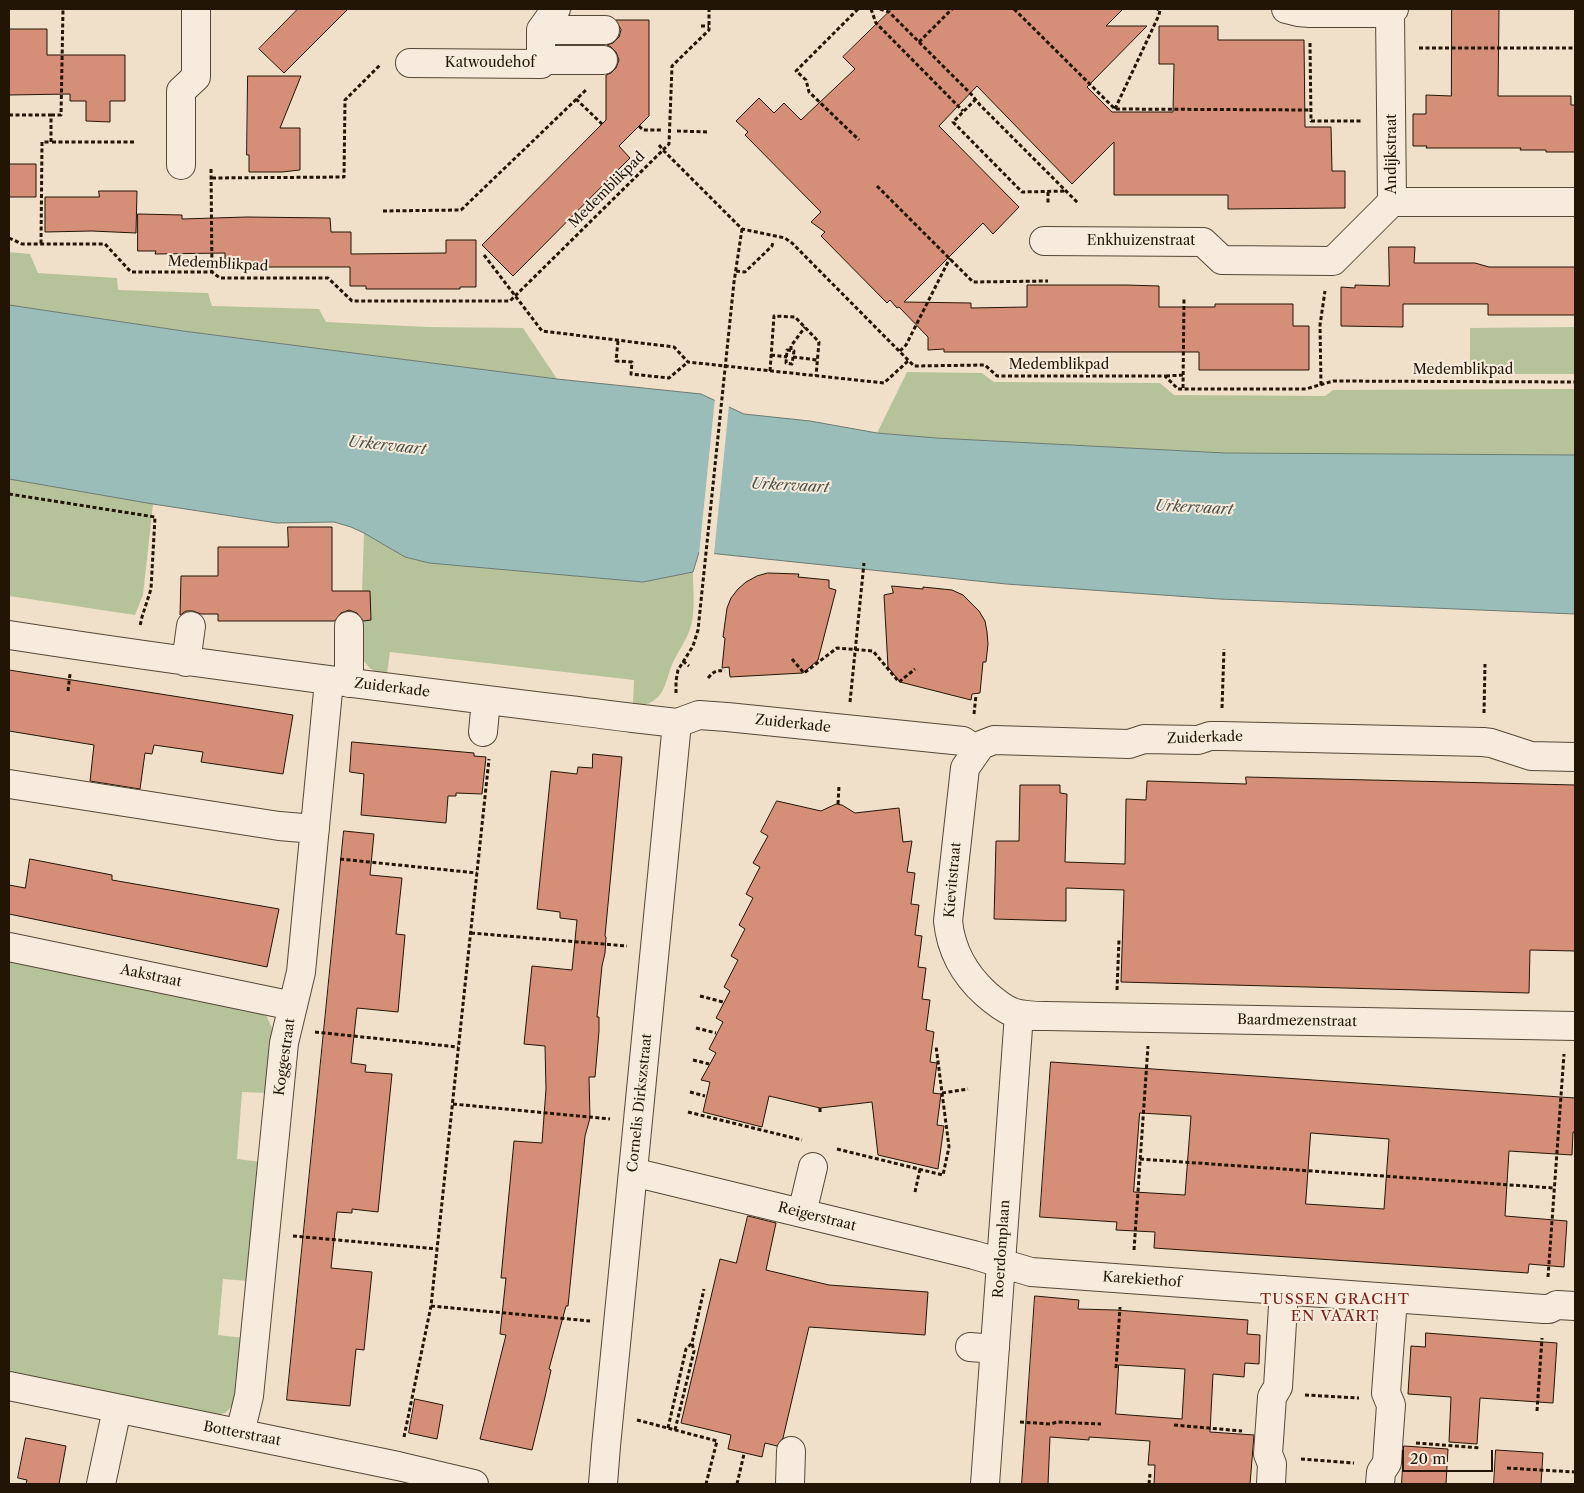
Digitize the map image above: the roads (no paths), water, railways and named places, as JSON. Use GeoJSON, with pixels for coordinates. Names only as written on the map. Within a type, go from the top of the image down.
{"type":"FeatureCollection","features":[{"type":"Feature","properties":{"kind":"street"},"geometry":{"type":"LineString","coordinates":[[193,165],[181,91],[196,77],[196,9]]}},
{"type":"Feature","properties":{"kind":"street","name":"Andijkstraat"},"geometry":{"type":"LineString","coordinates":[[1286,9],[1310,13],[1392,11],[1392,202],[1575,202]]}},
{"type":"Feature","properties":{"kind":"street"},"geometry":{"type":"LineString","coordinates":[[549,19],[605,30]]}},
{"type":"Feature","properties":{"kind":"street","name":"Katwoudehof"},"geometry":{"type":"LineString","coordinates":[[398,61],[541,64],[549,19]]}},
{"type":"Feature","properties":{"kind":"street"},"geometry":{"type":"LineString","coordinates":[[541,60],[603,60]]}},
{"type":"Feature","properties":{"kind":"street","name":"Enkhuizenstraat"},"geometry":{"type":"LineString","coordinates":[[1056,241],[1203,242],[1222,260],[1333,261],[1392,202]]}},
{"type":"Feature","properties":{"kind":"street"},"geometry":{"type":"LineString","coordinates":[[186,662],[191,626]]}},
{"type":"Feature","properties":{"kind":"street","name":"Koggestraat"},"geometry":{"type":"LineString","coordinates":[[240,1433],[249,1396],[284,1043],[301,972],[315,829],[349,626]]}},
{"type":"Feature","properties":{"kind":"street","name":"Zuiderkade"},"geometry":{"type":"LineString","coordinates":[[9,635],[186,662],[677,723],[699,715],[727,717],[963,741],[977,750],[981,745],[994,740],[1129,744],[1144,739],[1198,740],[1210,736],[1221,736],[1484,742],[1532,756],[1575,757]]}},
{"type":"Feature","properties":{"kind":"street"},"geometry":{"type":"LineString","coordinates":[[486,700],[486,741]]}},
{"type":"Feature","properties":{"kind":"street","name":"Cornelis Dirkszstraat"},"geometry":{"type":"LineString","coordinates":[[603,1484],[677,723]]}},
{"type":"Feature","properties":{"kind":"street","name":"Kievitstraat"},"geometry":{"type":"LineString","coordinates":[[977,750],[965,768],[949,906],[948,921],[950,935],[959,961],[976,985],[1001,1006],[1018,1014]]}},
{"type":"Feature","properties":{"kind":"street"},"geometry":{"type":"LineString","coordinates":[[9,784],[279,826],[315,829]]}},
{"type":"Feature","properties":{"kind":"street","name":"Aakstraat"},"geometry":{"type":"LineString","coordinates":[[9,947],[292,1006]]}},
{"type":"Feature","properties":{"kind":"street","name":"Baardmezenstraat"},"geometry":{"type":"LineString","coordinates":[[1018,1014],[1570,1037]]}},
{"type":"Feature","properties":{"kind":"street","name":"Roerdomplaan"},"geometry":{"type":"LineString","coordinates":[[985,1484],[982,1348],[1001,1263],[1018,1014]]}},
{"type":"Feature","properties":{"kind":"street"},"geometry":{"type":"LineString","coordinates":[[802,1214],[813,1167]]}},
{"type":"Feature","properties":{"kind":"street","name":"Reigerstraat"},"geometry":{"type":"LineString","coordinates":[[633,1174],[645,1175],[1001,1263]]}},
{"type":"Feature","properties":{"kind":"street","name":"Karekiethof"},"geometry":{"type":"LineString","coordinates":[[1001,1263],[1031,1272],[1544,1309],[1557,1305],[1575,1306]]}},
{"type":"Feature","properties":{"kind":"street"},"geometry":{"type":"LineString","coordinates":[[1271,1484],[1272,1464],[1268,1454],[1272,1397],[1278,1387],[1284,1290]]}},
{"type":"Feature","properties":{"kind":"street"},"geometry":{"type":"LineString","coordinates":[[1380,1484],[1381,1472],[1387,1462],[1391,1405],[1386,1393],[1393,1298]]}},
{"type":"Feature","properties":{"kind":"street","name":"Botterstraat"},"geometry":{"type":"LineString","coordinates":[[9,1386],[240,1433],[474,1484]]}},
{"type":"Feature","properties":{"kind":"street"},"geometry":{"type":"LineString","coordinates":[[101,1484],[117,1409]]}},
{"type":"Feature","properties":{"kind":"street"},"geometry":{"type":"LineString","coordinates":[[790,1484],[791,1451]]}},
{"type":"Feature","properties":{"kind":"water","name":"Urkervaart"},"geometry":{"type":"Polygon","coordinates":[[[9,305],[183,331],[369,355],[557,379],[701,394],[744,414],[810,421],[877,433],[936,438],[1225,453],[1575,455],[1575,614],[1219,599],[1006,584],[699,552],[693,572],[643,582],[429,563],[405,557],[364,533],[334,522],[277,523],[9,479],[9,305]]]}},
{"type":"Feature","properties":{"kind":"district","name":"TUSSEN GRACHT EN VAART"},"geometry":{"type":"Point","coordinates":[1335,1308]}}]}
